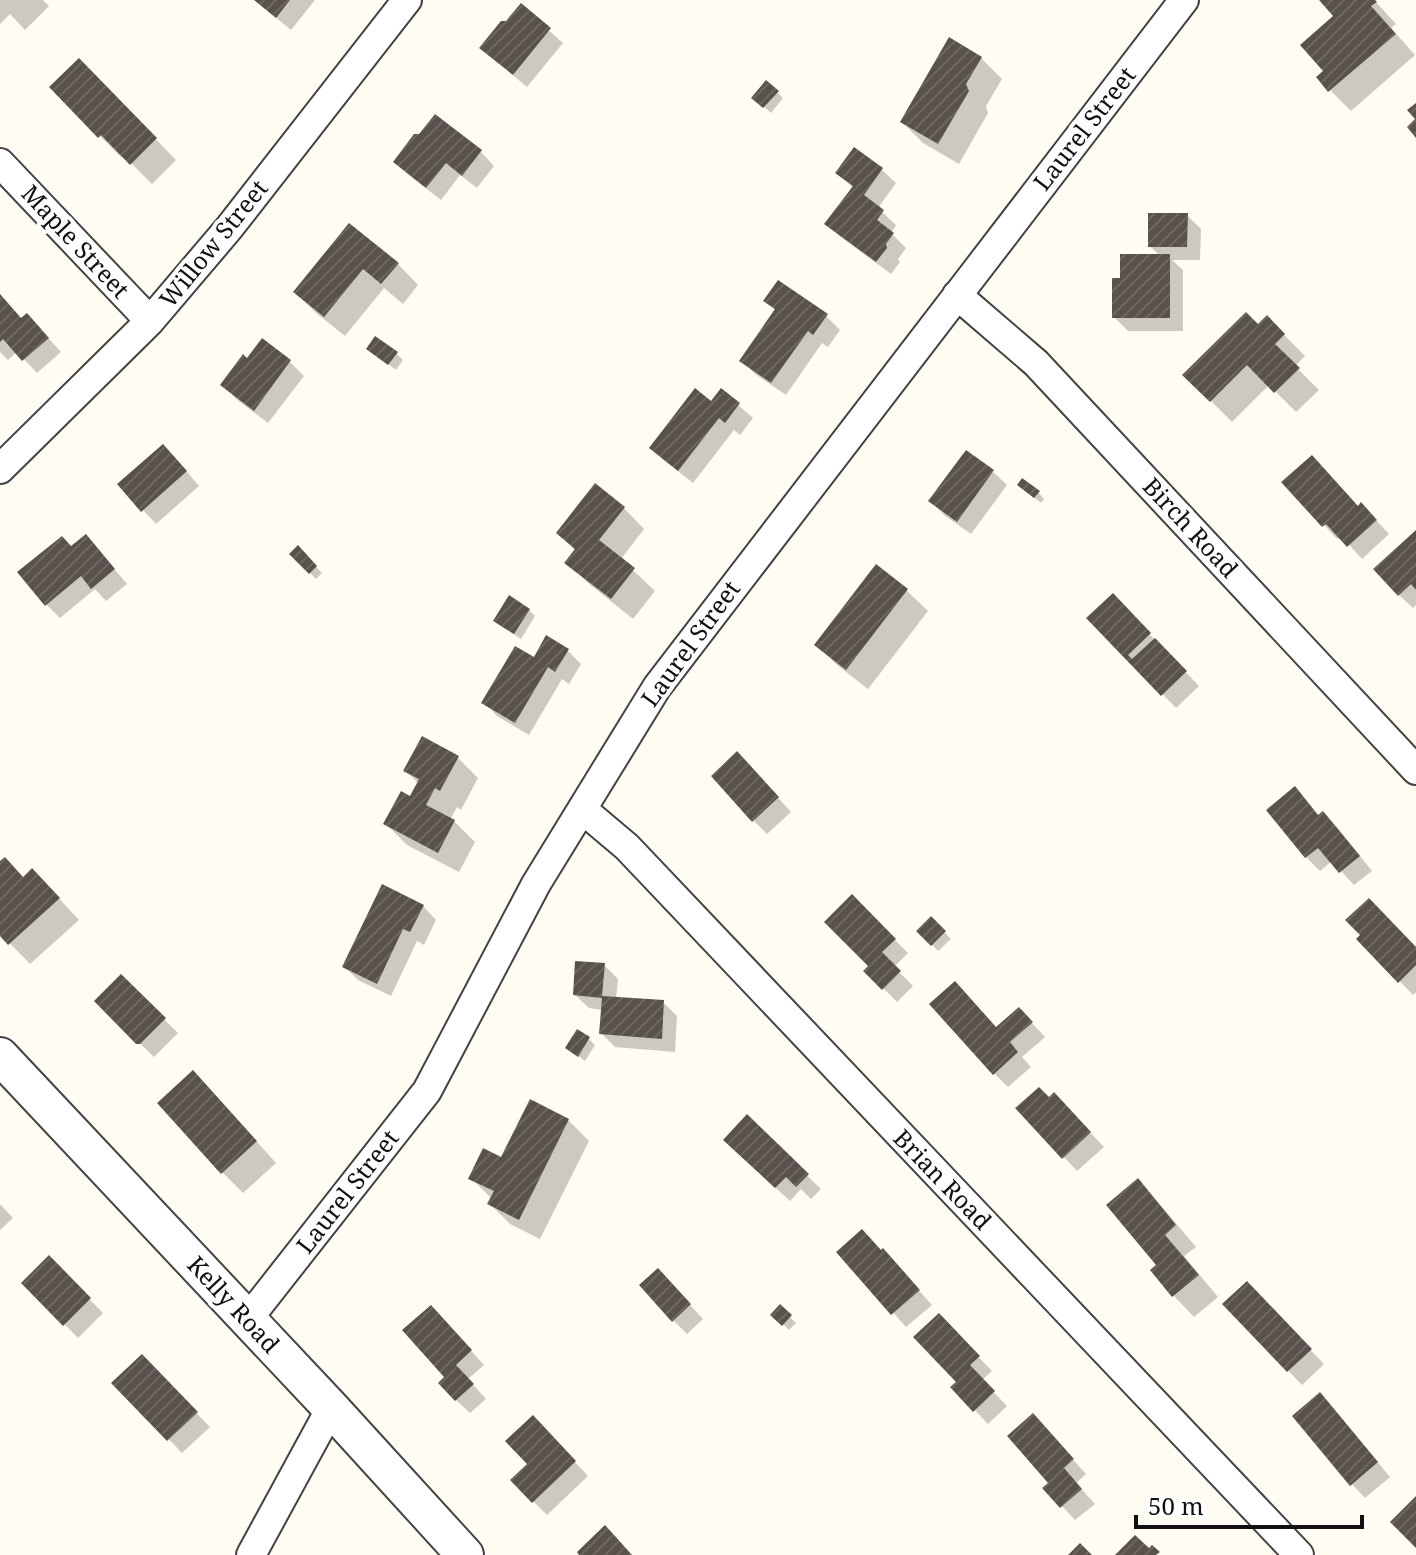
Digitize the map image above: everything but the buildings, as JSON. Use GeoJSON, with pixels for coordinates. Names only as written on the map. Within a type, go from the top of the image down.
{"type":"FeatureCollection","features":[{"type":"Feature","properties":{"kind":"street","name":"Willow Street"},"geometry":{"type":"LineString","coordinates":[[0,469],[150,321],[229,228],[407,0]]}},
{"type":"Feature","properties":{"kind":"street","name":"Laurel Street"},"geometry":{"type":"LineString","coordinates":[[247,1320],[427,1091],[536,884],[657,687],[1184,0]]}},
{"type":"Feature","properties":{"kind":"street","name":"Maple Street"},"geometry":{"type":"LineString","coordinates":[[0,163],[150,321]]}},
{"type":"Feature","properties":{"kind":"street","name":"Birch Road"},"geometry":{"type":"LineString","coordinates":[[957,295],[1036,363],[1416,770]]}},
{"type":"Feature","properties":{"kind":"street","name":"Brian Road"},"geometry":{"type":"LineString","coordinates":[[582,809],[638,859],[1299,1555]]}},
{"type":"Feature","properties":{"kind":"street","name":"Kelly Road"},"geometry":{"type":"LineString","coordinates":[[0,1056],[465,1555]]}},
{"type":"Feature","properties":{"kind":"street"},"geometry":{"type":"LineString","coordinates":[[251,1555],[331,1408]]}}]}
